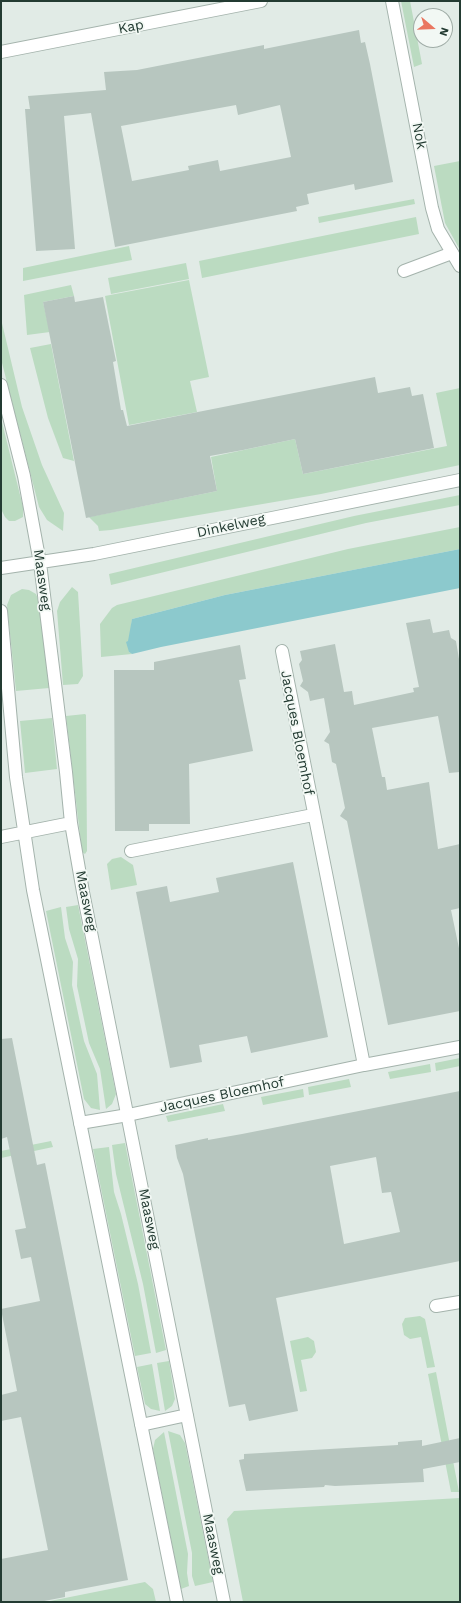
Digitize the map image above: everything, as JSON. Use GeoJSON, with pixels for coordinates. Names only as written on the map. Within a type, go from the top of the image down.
{"type":"FeatureCollection","features":[{"type":"Feature","properties":{"kind":"street","name":"Kap"},"geometry":{"type":"LineString","coordinates":[[1,52],[261,1]]}},
{"type":"Feature","properties":{"kind":"street","name":"Nok"},"geometry":{"type":"LineString","coordinates":[[392,1],[432,208],[438,229],[460,266]]}},
{"type":"Feature","properties":{"kind":"street"},"geometry":{"type":"LineString","coordinates":[[404,271],[452,253]]}},
{"type":"Feature","properties":{"kind":"street","name":"Maasweg"},"geometry":{"type":"LineString","coordinates":[[1,385],[3,398],[24,476],[40,563],[71,823],[224,1602]]}},
{"type":"Feature","properties":{"kind":"street","name":"Dinkelweg"},"geometry":{"type":"LineString","coordinates":[[1,568],[94,554],[460,480]]}},
{"type":"Feature","properties":{"kind":"street"},"geometry":{"type":"LineString","coordinates":[[1,611],[16,777],[33,890],[176,1602]]}},
{"type":"Feature","properties":{"kind":"street","name":"Jacques Bloemhof"},"geometry":{"type":"LineString","coordinates":[[282,652],[313,815],[364,1065]]}},
{"type":"Feature","properties":{"kind":"street","name":"Jacques Bloemhof"},"geometry":{"type":"LineString","coordinates":[[130,851],[313,815]]}},
{"type":"Feature","properties":{"kind":"street"},"geometry":{"type":"LineString","coordinates":[[1,837],[71,823]]}},
{"type":"Feature","properties":{"kind":"street","name":"Jacques Bloemhof"},"geometry":{"type":"LineString","coordinates":[[80,1123],[128,1115],[364,1065],[460,1047]]}},
{"type":"Feature","properties":{"kind":"street"},"geometry":{"type":"LineString","coordinates":[[436,1306],[460,1302]]}},
{"type":"Feature","properties":{"kind":"street"},"geometry":{"type":"LineString","coordinates":[[141,1425],[187,1415]]}},
{"type":"Feature","properties":{"kind":"green space"},"geometry":{"type":"Polygon","coordinates":[[[401,1],[410,1],[413,17],[413,48],[419,48],[422,64],[414,67],[401,1]]]}},
{"type":"Feature","properties":{"kind":"green space"},"geometry":{"type":"Polygon","coordinates":[[[460,161],[460,250],[445,223],[434,166],[460,161]]]}},
{"type":"Feature","properties":{"kind":"green space"},"geometry":{"type":"Polygon","coordinates":[[[414,199],[415,204],[319,223],[318,217],[414,199]]]}},
{"type":"Feature","properties":{"kind":"green space"},"geometry":{"type":"Polygon","coordinates":[[[416,217],[419,234],[202,278],[199,261],[416,217]]]}},
{"type":"Feature","properties":{"kind":"green space"},"geometry":{"type":"Polygon","coordinates":[[[129,246],[132,260],[23,281],[23,268],[129,246]]]}},
{"type":"Feature","properties":{"kind":"green space"},"geometry":{"type":"Polygon","coordinates":[[[186,263],[189,279],[111,294],[108,278],[186,263]]]}},
{"type":"Feature","properties":{"kind":"green space"},"geometry":{"type":"Polygon","coordinates":[[[189,280],[209,377],[190,381],[197,412],[129,425],[105,296],[189,280]]]}},
{"type":"Feature","properties":{"kind":"green space"},"geometry":{"type":"Polygon","coordinates":[[[71,285],[74,296],[43,302],[50,332],[27,335],[24,295],[71,285]]]}},
{"type":"Feature","properties":{"kind":"green space"},"geometry":{"type":"Polygon","coordinates":[[[1,319],[22,407],[42,465],[64,513],[63,531],[47,520],[39,507],[1,359],[1,319]]]}},
{"type":"Feature","properties":{"kind":"green space"},"geometry":{"type":"Polygon","coordinates":[[[51,344],[74,461],[63,458],[48,418],[30,348],[51,344]]]}},
{"type":"Feature","properties":{"kind":"green space"},"geometry":{"type":"Polygon","coordinates":[[[460,388],[460,465],[321,494],[111,530],[99,531],[98,526],[89,517],[217,491],[211,457],[295,439],[303,474],[447,446],[436,393],[460,388]]]}},
{"type":"Feature","properties":{"kind":"green space"},"geometry":{"type":"Polygon","coordinates":[[[1,418],[23,507],[23,517],[15,521],[9,521],[2,511],[1,418]]]}},
{"type":"Feature","properties":{"kind":"green space"},"geometry":{"type":"Polygon","coordinates":[[[460,495],[460,505],[366,523],[111,585],[109,574],[354,516],[460,495]]]}},
{"type":"Feature","properties":{"kind":"green space"},"geometry":{"type":"Polygon","coordinates":[[[460,527],[460,549],[225,595],[132,619],[129,652],[132,654],[101,657],[100,624],[112,608],[117,605],[348,549],[460,527]]]}},
{"type":"Feature","properties":{"kind":"green space"},"geometry":{"type":"Polygon","coordinates":[[[72,587],[78,592],[83,676],[78,684],[63,685],[57,611],[60,602],[72,587]]]}},
{"type":"Feature","properties":{"kind":"green space"},"geometry":{"type":"Polygon","coordinates":[[[22,589],[29,590],[36,594],[39,601],[49,688],[16,691],[7,605],[11,595],[22,589]]]}},
{"type":"Feature","properties":{"kind":"green space"},"geometry":{"type":"Polygon","coordinates":[[[85,714],[87,851],[85,854],[82,852],[66,716],[85,714]]]}},
{"type":"Feature","properties":{"kind":"green space"},"geometry":{"type":"Polygon","coordinates":[[[52,718],[57,769],[25,773],[20,721],[52,718]]]}},
{"type":"Feature","properties":{"kind":"green space"},"geometry":{"type":"Polygon","coordinates":[[[121,857],[133,865],[137,885],[111,890],[107,864],[112,859],[121,857]]]}},
{"type":"Feature","properties":{"kind":"green space"},"geometry":{"type":"Polygon","coordinates":[[[78,905],[116,1094],[112,1104],[106,1109],[100,1069],[89,1043],[77,986],[78,959],[69,929],[66,907],[78,905]]]}},
{"type":"Feature","properties":{"kind":"green space"},"geometry":{"type":"Polygon","coordinates":[[[61,907],[65,938],[73,962],[72,985],[84,1041],[97,1074],[100,1110],[91,1108],[84,1099],[46,911],[61,907]]]}},
{"type":"Feature","properties":{"kind":"green space"},"geometry":{"type":"Polygon","coordinates":[[[460,1058],[460,1066],[436,1071],[435,1063],[460,1058]]]}},
{"type":"Feature","properties":{"kind":"green space"},"geometry":{"type":"Polygon","coordinates":[[[430,1064],[431,1072],[390,1079],[388,1072],[430,1064]]]}},
{"type":"Feature","properties":{"kind":"green space"},"geometry":{"type":"Polygon","coordinates":[[[349,1079],[351,1087],[309,1095],[308,1087],[349,1079]]]}},
{"type":"Feature","properties":{"kind":"green space"},"geometry":{"type":"Polygon","coordinates":[[[303,1089],[304,1097],[263,1105],[261,1097],[303,1089]]]}},
{"type":"Feature","properties":{"kind":"green space"},"geometry":{"type":"Polygon","coordinates":[[[223,1104],[225,1111],[168,1122],[166,1116],[223,1104]]]}},
{"type":"Feature","properties":{"kind":"green space"},"geometry":{"type":"Polygon","coordinates":[[[51,1141],[53,1147],[1,1158],[1,1151],[51,1141]]]}},
{"type":"Feature","properties":{"kind":"green space"},"geometry":{"type":"Polygon","coordinates":[[[125,1143],[166,1350],[156,1353],[143,1284],[116,1174],[112,1145],[125,1143]]]}},
{"type":"Feature","properties":{"kind":"green space"},"geometry":{"type":"Polygon","coordinates":[[[109,1147],[114,1192],[121,1214],[138,1284],[151,1353],[135,1356],[93,1149],[109,1147]]]}},
{"type":"Feature","properties":{"kind":"green space"},"geometry":{"type":"Polygon","coordinates":[[[420,1316],[425,1319],[435,1367],[427,1368],[421,1337],[410,1339],[404,1335],[402,1324],[405,1318],[420,1316]]]}},
{"type":"Feature","properties":{"kind":"green space"},"geometry":{"type":"Polygon","coordinates":[[[308,1337],[314,1341],[316,1352],[312,1358],[301,1360],[307,1391],[300,1392],[290,1341],[308,1337]]]}},
{"type":"Feature","properties":{"kind":"green space"},"geometry":{"type":"Polygon","coordinates":[[[169,1361],[175,1399],[172,1406],[165,1411],[157,1363],[169,1361]]]}},
{"type":"Feature","properties":{"kind":"green space"},"geometry":{"type":"Polygon","coordinates":[[[152,1364],[160,1411],[151,1409],[145,1404],[137,1367],[152,1364]]]}},
{"type":"Feature","properties":{"kind":"green space"},"geometry":{"type":"Polygon","coordinates":[[[436,1372],[459,1492],[451,1492],[428,1374],[436,1372]]]}},
{"type":"Feature","properties":{"kind":"green space"},"geometry":{"type":"Polygon","coordinates":[[[168,1431],[180,1435],[185,1443],[213,1582],[195,1586],[192,1576],[192,1553],[168,1431]]]}},
{"type":"Feature","properties":{"kind":"green space"},"geometry":{"type":"Polygon","coordinates":[[[164,1432],[188,1554],[187,1573],[189,1586],[181,1589],[153,1449],[155,1440],[164,1432]]]}},
{"type":"Feature","properties":{"kind":"green space"},"geometry":{"type":"Polygon","coordinates":[[[460,1498],[460,1602],[243,1602],[227,1519],[234,1511],[460,1498]]]}},
{"type":"Feature","properties":{"kind":"green space"},"geometry":{"type":"Polygon","coordinates":[[[145,1582],[153,1589],[156,1602],[45,1602],[145,1582]]]}},
{"type":"Feature","properties":{"kind":"water"},"geometry":{"type":"Polygon","coordinates":[[[460,549],[460,588],[132,654],[129,652],[126,642],[128,641],[132,619],[225,595],[460,549]]]}},
{"type":"Feature","properties":{"kind":"building"},"geometry":{"type":"Polygon","coordinates":[[[359,30],[361,43],[365,42],[370,64],[393,182],[355,190],[354,184],[307,194],[309,204],[296,207],[297,211],[115,247],[91,113],[64,116],[75,249],[36,251],[25,109],[30,109],[28,96],[106,90],[104,72],[137,70],[264,45],[264,49],[359,30]],[[236,105],[121,126],[132,181],[189,170],[188,166],[218,160],[220,171],[291,157],[280,105],[238,115],[236,105]]]}},
{"type":"Feature","properties":{"kind":"building"},"geometry":{"type":"Polygon","coordinates":[[[74,296],[75,302],[103,297],[116,361],[113,362],[121,410],[123,410],[127,426],[375,377],[378,393],[410,387],[412,396],[423,394],[434,448],[303,474],[295,439],[210,456],[217,491],[86,518],[43,302],[74,296]]]}},
{"type":"Feature","properties":{"kind":"building"},"geometry":{"type":"Polygon","coordinates":[[[430,619],[433,633],[449,630],[451,638],[456,641],[460,665],[460,772],[449,773],[438,716],[372,728],[382,777],[385,777],[387,790],[429,782],[438,849],[460,844],[460,908],[451,910],[460,953],[460,1011],[388,1025],[347,821],[340,816],[345,808],[336,764],[332,762],[329,744],[324,741],[330,732],[324,698],[310,701],[308,692],[300,686],[303,681],[299,664],[302,660],[300,651],[335,644],[344,692],[352,691],[354,705],[414,692],[413,688],[419,687],[406,623],[430,619]]]}},
{"type":"Feature","properties":{"kind":"building"},"geometry":{"type":"Polygon","coordinates":[[[240,645],[246,679],[239,680],[253,751],[189,764],[190,824],[149,824],[149,831],[115,831],[114,670],[154,670],[154,662],[240,645]]]}},
{"type":"Feature","properties":{"kind":"building"},"geometry":{"type":"Polygon","coordinates":[[[293,862],[328,1037],[251,1053],[247,1036],[199,1045],[202,1062],[170,1068],[136,892],[167,886],[170,902],[219,892],[216,878],[293,862]]]}},
{"type":"Feature","properties":{"kind":"building"},"geometry":{"type":"Polygon","coordinates":[[[12,1038],[37,1165],[45,1163],[128,1580],[65,1592],[65,1597],[39,1602],[1,1602],[1,1559],[48,1550],[21,1417],[1,1421],[1,1395],[17,1391],[1,1309],[40,1301],[31,1257],[21,1259],[15,1230],[26,1228],[7,1137],[1,1139],[1,1039],[12,1038]]]}},
{"type":"Feature","properties":{"kind":"building"},"geometry":{"type":"Polygon","coordinates":[[[460,1091],[460,1261],[276,1298],[298,1411],[249,1421],[245,1404],[229,1407],[183,1174],[177,1158],[175,1145],[208,1138],[208,1140],[460,1091]],[[376,1157],[330,1166],[344,1244],[400,1232],[391,1192],[382,1193],[376,1157]]]}},
{"type":"Feature","properties":{"kind":"building"},"geometry":{"type":"Polygon","coordinates":[[[460,1438],[460,1462],[423,1469],[424,1482],[335,1486],[325,1485],[324,1487],[246,1491],[239,1460],[244,1459],[244,1454],[398,1445],[398,1442],[422,1440],[422,1446],[460,1438]]]}}]}
